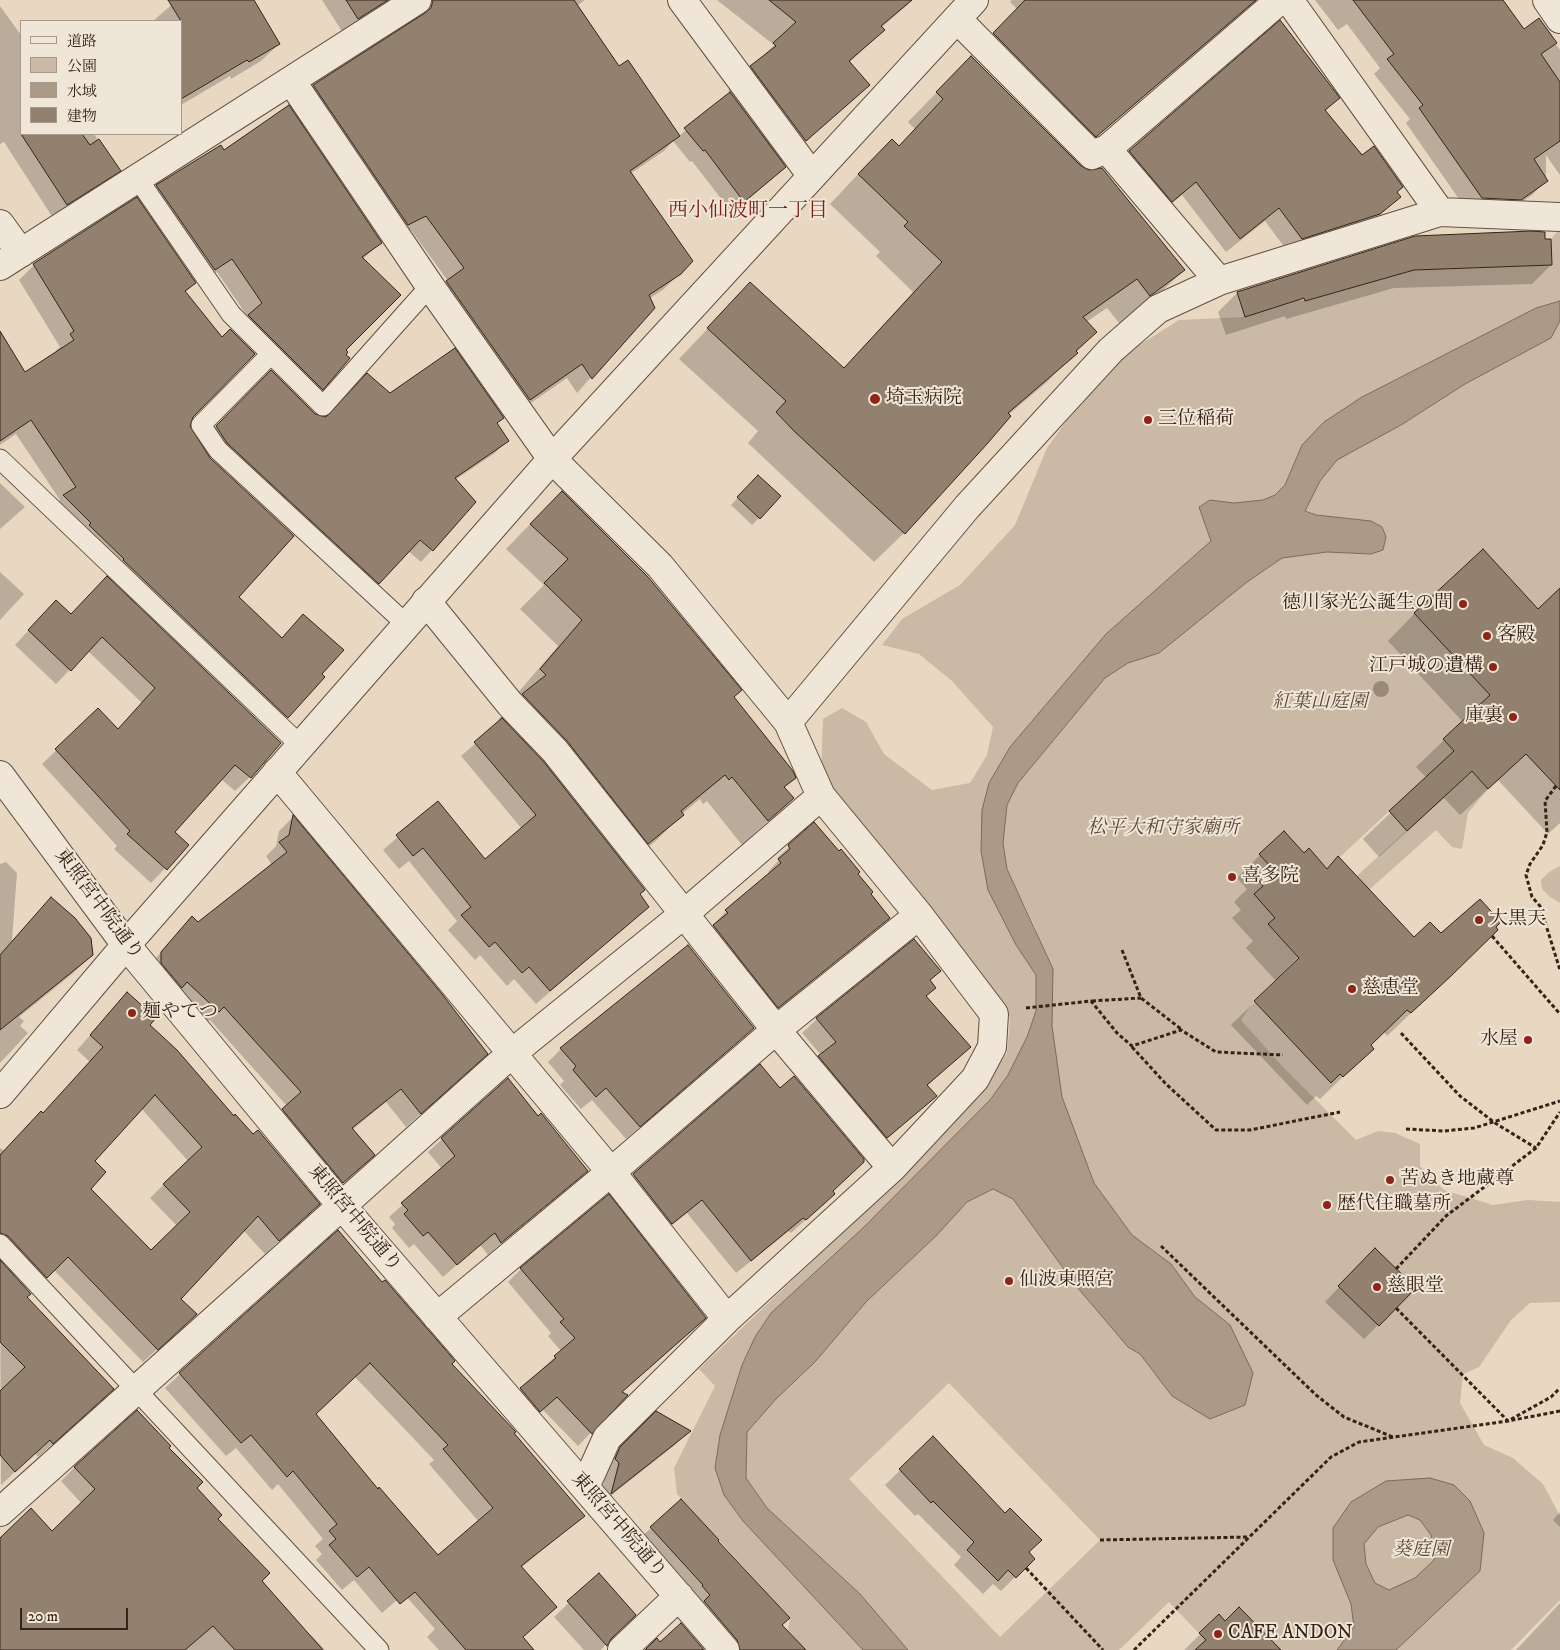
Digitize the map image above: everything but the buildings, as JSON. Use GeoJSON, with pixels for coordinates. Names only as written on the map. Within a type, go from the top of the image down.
{"type":"FeatureCollection","features":[{"type":"Feature","properties":{"kind":"street"},"geometry":{"type":"LineString","coordinates":[[0,224],[10,260],[292,82],[417,0]]}},
{"type":"Feature","properties":{"kind":"street"},"geometry":{"type":"LineString","coordinates":[[682,0],[812,176]]}},
{"type":"Feature","properties":{"kind":"street"},"geometry":{"type":"LineString","coordinates":[[0,1094],[126,945],[426,601],[552,460],[966,10],[1092,155],[1107,149],[1280,0]]}},
{"type":"Feature","properties":{"kind":"street"},"geometry":{"type":"LineString","coordinates":[[1289,0],[1440,212]]}},
{"type":"Feature","properties":{"kind":"street"},"geometry":{"type":"LineString","coordinates":[[1547,0],[1560,19]]}},
{"type":"Feature","properties":{"kind":"street"},"geometry":{"type":"LineString","coordinates":[[292,82],[430,286],[552,460],[660,566],[788,722],[820,796],[919,915],[994,1014],[995,1031],[992,1047],[975,1080],[892,1168],[727,1318],[607,1438],[585,1487]]}},
{"type":"Feature","properties":{"kind":"street"},"geometry":{"type":"LineString","coordinates":[[1107,149],[1219,281]]}},
{"type":"Feature","properties":{"kind":"street"},"geometry":{"type":"LineString","coordinates":[[788,722],[966,507],[1111,350],[1158,309],[1219,281],[1440,212],[1560,217]]}},
{"type":"Feature","properties":{"kind":"street"},"geometry":{"type":"LineString","coordinates":[[426,601],[510,704],[555,751],[776,1030],[892,1168]]}},
{"type":"Feature","properties":{"kind":"street"},"geometry":{"type":"LineString","coordinates":[[277,772],[611,1172],[727,1318]]}},
{"type":"Feature","properties":{"kind":"street","name":"東照宮中院通り"},"geometry":{"type":"LineString","coordinates":[[0,775],[126,945],[341,1205],[725,1650]]}},
{"type":"Feature","properties":{"kind":"street"},"geometry":{"type":"LineString","coordinates":[[0,1512],[511,1054],[684,914],[820,796]]}},
{"type":"Feature","properties":{"kind":"street"},"geometry":{"type":"LineString","coordinates":[[437,1318],[776,1030],[919,915]]}},
{"type":"Feature","properties":{"kind":"street"},"geometry":{"type":"LineString","coordinates":[[622,1650],[679,1596]]}},
{"type":"Feature","properties":{"kind":"lane"},"geometry":{"type":"LineString","coordinates":[[138,179],[231,314],[322,406],[430,286]]}},
{"type":"Feature","properties":{"kind":"lane"},"geometry":{"type":"LineString","coordinates":[[271,354],[201,425],[218,450],[407,625]]}},
{"type":"Feature","properties":{"kind":"lane"},"geometry":{"type":"LineString","coordinates":[[0,459],[300,745]]}},
{"type":"Feature","properties":{"kind":"lane"},"geometry":{"type":"LineString","coordinates":[[0,1244],[380,1650]]}},
{"type":"Feature","properties":{"kind":"path"},"geometry":{"type":"LineString","coordinates":[[1556,786],[1545,801],[1547,832],[1544,845],[1530,864],[1526,875],[1532,896],[1540,906],[1560,970]]}},
{"type":"Feature","properties":{"kind":"path"},"geometry":{"type":"LineString","coordinates":[[1492,936],[1560,1014]]}},
{"type":"Feature","properties":{"kind":"path"},"geometry":{"type":"LineString","coordinates":[[1122,950],[1141,998],[1181,1030],[1216,1052],[1283,1055]]}},
{"type":"Feature","properties":{"kind":"path"},"geometry":{"type":"LineString","coordinates":[[1027,1008],[1074,1002],[1141,998]]}},
{"type":"Feature","properties":{"kind":"path"},"geometry":{"type":"LineString","coordinates":[[1091,1001],[1117,1033],[1132,1046],[1166,1084],[1216,1130],[1250,1130],[1340,1112]]}},
{"type":"Feature","properties":{"kind":"path"},"geometry":{"type":"LineString","coordinates":[[1132,1046],[1181,1030]]}},
{"type":"Feature","properties":{"kind":"path"},"geometry":{"type":"LineString","coordinates":[[1401,1033],[1460,1096],[1495,1123],[1536,1148]]}},
{"type":"Feature","properties":{"kind":"path"},"geometry":{"type":"LineString","coordinates":[[1406,1129],[1444,1131],[1474,1128],[1495,1123],[1560,1101]]}},
{"type":"Feature","properties":{"kind":"path"},"geometry":{"type":"LineString","coordinates":[[1396,1269],[1446,1216],[1536,1148],[1560,1112]]}},
{"type":"Feature","properties":{"kind":"path"},"geometry":{"type":"LineString","coordinates":[[1161,1246],[1316,1395],[1344,1417],[1394,1437]]}},
{"type":"Feature","properties":{"kind":"path"},"geometry":{"type":"LineString","coordinates":[[1396,1308],[1508,1421]]}},
{"type":"Feature","properties":{"kind":"path"},"geometry":{"type":"LineString","coordinates":[[1508,1421],[1551,1397],[1560,1388]]}},
{"type":"Feature","properties":{"kind":"path"},"geometry":{"type":"LineString","coordinates":[[1134,1650],[1331,1457],[1359,1442],[1508,1421],[1560,1411]]}},
{"type":"Feature","properties":{"kind":"path"},"geometry":{"type":"LineString","coordinates":[[1100,1540],[1248,1537]]}},
{"type":"Feature","properties":{"kind":"path"},"geometry":{"type":"LineString","coordinates":[[1026,1568],[1104,1650]]}},
{"type":"Feature","properties":{"kind":"green space"},"geometry":{"type":"Polygon","coordinates":[[[1557,232],[1560,232],[1560,301],[1536,308],[1362,397],[1302,445],[1285,485],[1275,495],[1263,500],[1234,503],[1210,500],[1199,506],[1211,541],[1106,634],[1010,747],[989,783],[1016,945],[1036,975],[1036,1011],[1027,1037],[1008,1075],[990,1100],[864,1227],[771,1313],[755,1337],[742,1364],[720,1435],[715,1468],[724,1495],[743,1521],[863,1650],[806,1650],[788,1631],[790,1618],[677,1494],[674,1468],[715,1386],[699,1369],[884,1193],[983,1088],[1007,1053],[1010,1021],[1008,1010],[985,979],[821,775],[823,719],[842,708],[866,722],[884,754],[932,790],[970,783],[987,755],[993,727],[952,681],[919,654],[882,645],[902,619],[960,585],[1015,525],[1047,448],[1065,423],[1130,351],[1179,320],[1245,317],[1297,300],[1305,301],[1414,270],[1552,265],[1551,239],[1557,232]]]}},
{"type":"Feature","properties":{"kind":"green space"},"geometry":{"type":"Polygon","coordinates":[[[1560,321],[1560,588],[1538,609],[1483,549],[1415,612],[1490,695],[1443,739],[1454,751],[1327,869],[1309,849],[1304,853],[1284,831],[1259,854],[1270,866],[1257,878],[1263,886],[1275,918],[1268,924],[1298,957],[1254,1001],[1241,1020],[1283,1067],[1356,1140],[1378,1131],[1395,1133],[1420,1144],[1420,1166],[1444,1190],[1493,1205],[1528,1200],[1560,1202],[1560,1302],[1530,1303],[1511,1320],[1479,1367],[1463,1374],[1460,1403],[1484,1445],[1513,1458],[1543,1484],[1560,1516],[1560,1600],[1511,1650],[1205,1650],[1210,1645],[1169,1602],[1119,1650],[908,1650],[860,1594],[767,1508],[746,1478],[747,1432],[776,1399],[815,1362],[866,1302],[937,1235],[967,1202],[993,1189],[1013,1199],[1077,1287],[1128,1347],[1140,1354],[1172,1396],[1230,1325],[1195,1297],[1171,1264],[1132,1235],[1094,1183],[1062,1097],[1052,1026],[1053,980],[1035,927],[1007,869],[1003,843],[1007,805],[1018,783],[1105,678],[1128,663],[1159,653],[1247,582],[1282,558],[1327,552],[1371,554],[1386,537],[1382,527],[1371,521],[1316,515],[1305,510],[1320,481],[1337,460],[1401,425],[1465,384],[1551,338],[1560,321]],[[949,1383],[849,1479],[1000,1637],[1100,1540],[949,1383]]]}},
{"type":"Feature","properties":{"kind":"green space"},"geometry":{"type":"Polygon","coordinates":[[[1472,771],[1488,789],[1468,813],[1462,849],[1452,847],[1436,830],[1360,898],[1348,884],[1472,771]]]}},
{"type":"Feature","properties":{"kind":"green space"},"geometry":{"type":"Polygon","coordinates":[[[1560,866],[1560,903],[1542,889],[1541,880],[1549,872],[1560,866]]]}},
{"type":"Feature","properties":{"kind":"water"},"geometry":{"type":"Polygon","coordinates":[[[1560,301],[1560,321],[1551,338],[1465,384],[1401,425],[1337,460],[1320,481],[1305,511],[1316,515],[1371,521],[1382,527],[1386,537],[1383,550],[1371,554],[1327,552],[1282,558],[1247,582],[1159,653],[1128,663],[1105,678],[1018,783],[1007,805],[1003,843],[1007,869],[1053,969],[1052,1026],[1062,1097],[1094,1183],[1132,1235],[1171,1264],[1195,1297],[1230,1325],[1253,1373],[1245,1405],[1210,1419],[1172,1396],[1140,1354],[1128,1347],[1077,1287],[1013,1199],[993,1189],[967,1202],[937,1235],[866,1302],[815,1362],[776,1399],[747,1432],[746,1478],[767,1508],[860,1594],[908,1650],[863,1650],[743,1521],[724,1495],[715,1468],[720,1435],[742,1365],[755,1337],[771,1313],[864,1227],[990,1100],[1008,1075],[1027,1037],[1036,1011],[1036,975],[1016,945],[988,890],[981,851],[982,810],[989,783],[1010,747],[1106,634],[1211,541],[1199,507],[1210,500],[1234,503],[1263,500],[1275,495],[1285,485],[1302,445],[1324,422],[1362,397],[1536,308],[1560,301]]]}},
{"type":"Feature","properties":{"kind":"water"},"geometry":{"type":"Polygon","coordinates":[[[1430,1478],[1454,1485],[1470,1501],[1484,1533],[1480,1571],[1396,1650],[1337,1650],[1354,1627],[1351,1604],[1333,1560],[1333,1528],[1351,1502],[1386,1481],[1430,1478]],[[1408,1515],[1378,1527],[1364,1544],[1366,1564],[1375,1583],[1389,1590],[1415,1578],[1434,1560],[1431,1535],[1420,1520],[1408,1515]]]}},
{"type":"Feature","properties":{"kind":"place","name":"埼玉病院"},"geometry":{"type":"Point","coordinates":[875,399]}},
{"type":"Feature","properties":{"kind":"place","name":"三位稲荷"},"geometry":{"type":"Point","coordinates":[1148,420]}},
{"type":"Feature","properties":{"kind":"place","name":"徳川家光公誕生の間"},"geometry":{"type":"Point","coordinates":[1463,604]}},
{"type":"Feature","properties":{"kind":"place","name":"客殿"},"geometry":{"type":"Point","coordinates":[1487,636]}},
{"type":"Feature","properties":{"kind":"place","name":"江戸城の遺構"},"geometry":{"type":"Point","coordinates":[1493,667]}},
{"type":"Feature","properties":{"kind":"place","name":"庫裏"},"geometry":{"type":"Point","coordinates":[1513,717]}},
{"type":"Feature","properties":{"kind":"place","name":"喜多院"},"geometry":{"type":"Point","coordinates":[1232,877]}},
{"type":"Feature","properties":{"kind":"place","name":"大黒天"},"geometry":{"type":"Point","coordinates":[1479,920]}},
{"type":"Feature","properties":{"kind":"place","name":"慈恵堂"},"geometry":{"type":"Point","coordinates":[1352,989]}},
{"type":"Feature","properties":{"kind":"place","name":"麺やてつ"},"geometry":{"type":"Point","coordinates":[132,1013]}},
{"type":"Feature","properties":{"kind":"place","name":"水屋"},"geometry":{"type":"Point","coordinates":[1528,1040]}},
{"type":"Feature","properties":{"kind":"place","name":"苦ぬき地蔵尊"},"geometry":{"type":"Point","coordinates":[1390,1180]}},
{"type":"Feature","properties":{"kind":"place","name":"歴代住職墓所"},"geometry":{"type":"Point","coordinates":[1327,1205]}},
{"type":"Feature","properties":{"kind":"place","name":"仙波東照宮"},"geometry":{"type":"Point","coordinates":[1009,1281]}},
{"type":"Feature","properties":{"kind":"place","name":"慈眼堂"},"geometry":{"type":"Point","coordinates":[1377,1287]}},
{"type":"Feature","properties":{"kind":"place","name":"CAFE ANDON"},"geometry":{"type":"Point","coordinates":[1218,1634]}},
{"type":"Feature","properties":{"kind":"district","name":"西小仙波町一丁目"},"geometry":{"type":"Point","coordinates":[748,212]}},
{"type":"Feature","properties":{"kind":"park label","name":"紅葉山庭園"},"geometry":{"type":"Point","coordinates":[1320,703]}},
{"type":"Feature","properties":{"kind":"park label","name":"松平大和守家廟所"},"geometry":{"type":"Point","coordinates":[1163,829]}},
{"type":"Feature","properties":{"kind":"park label","name":"葵庭園"},"geometry":{"type":"Point","coordinates":[1421,1551]}}]}
